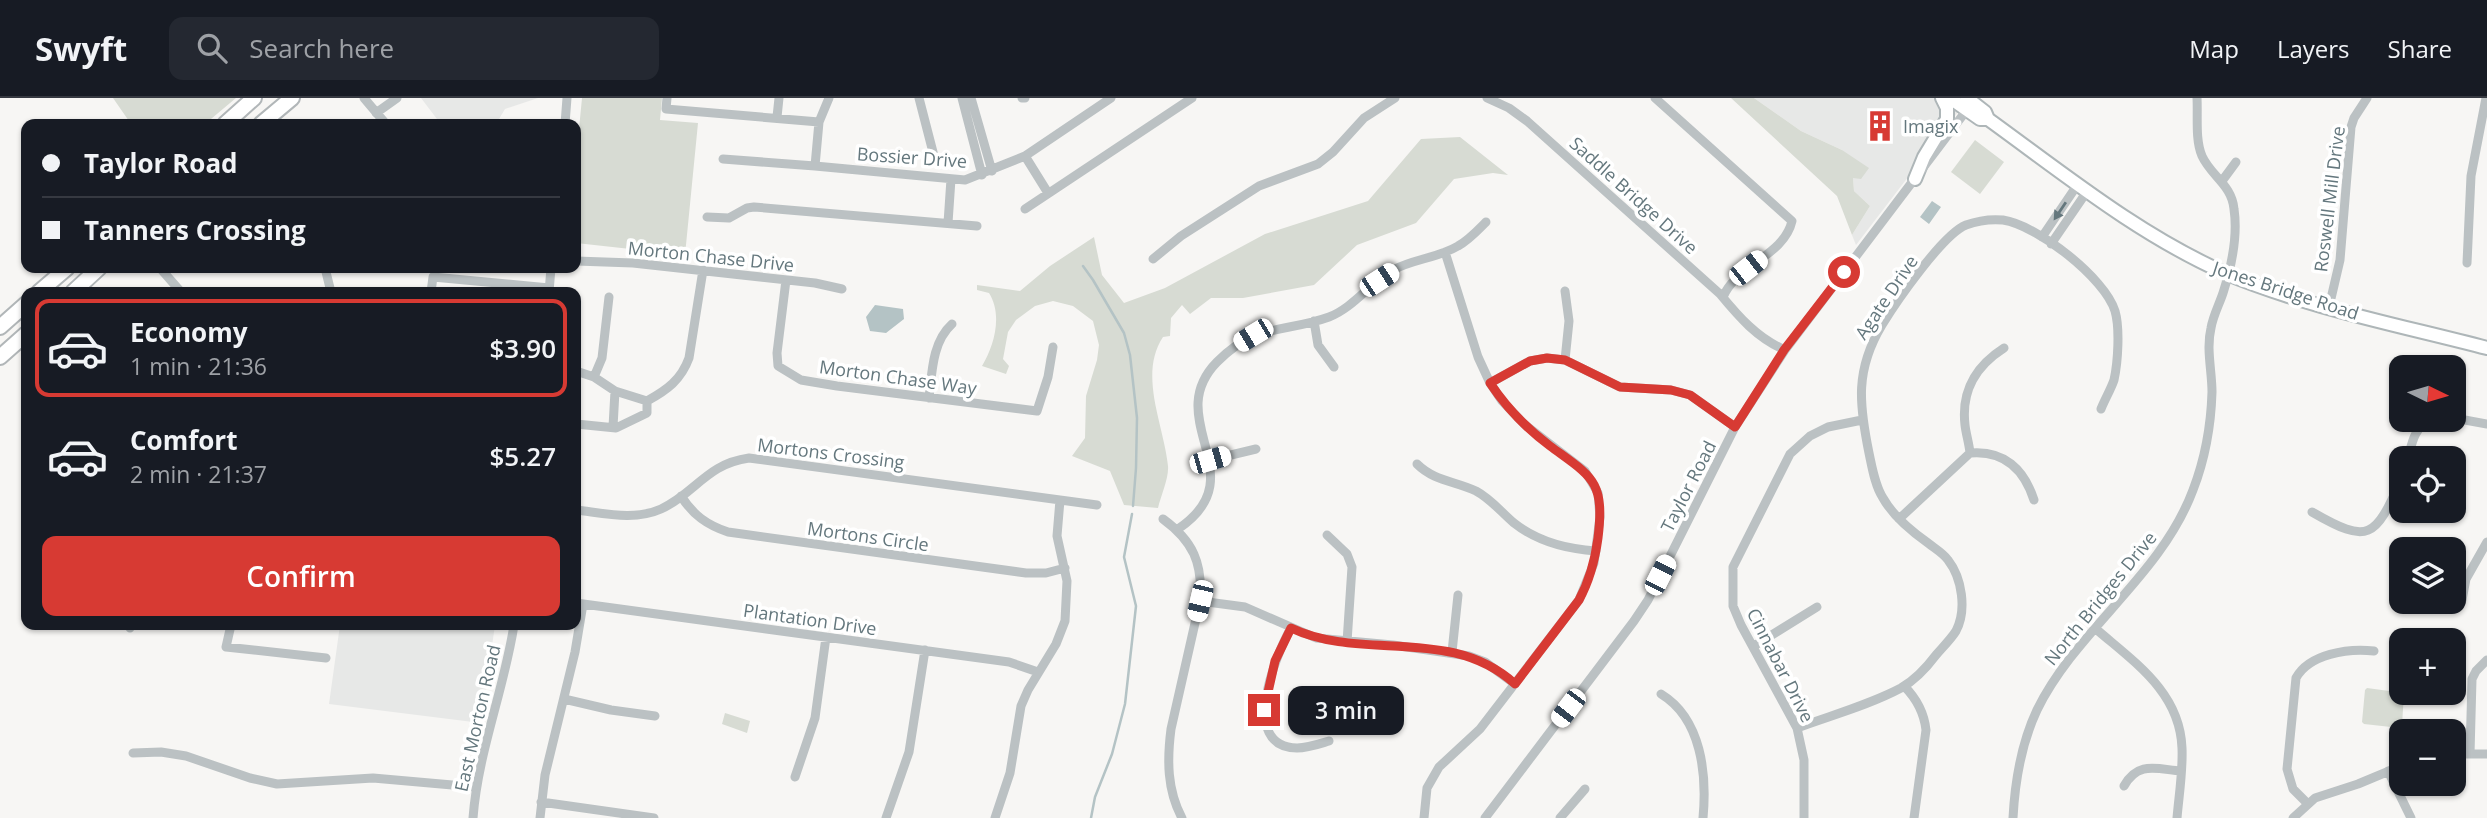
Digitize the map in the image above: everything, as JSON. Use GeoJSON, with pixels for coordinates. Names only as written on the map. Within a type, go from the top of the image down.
{"type":"FeatureCollection","features":[{"type":"Feature","properties":{"kind":"highway"},"geometry":{"type":"LineString","coordinates":[[231,119],[254,98]]}},
{"type":"Feature","properties":{"kind":"highway"},"geometry":{"type":"LineString","coordinates":[[267,119],[292,98]]}},
{"type":"Feature","properties":{"kind":"highway"},"geometry":{"type":"LineString","coordinates":[[46,287],[61,273]]}},
{"type":"Feature","properties":{"kind":"highway"},"geometry":{"type":"LineString","coordinates":[[79,287],[94,273]]}},
{"type":"Feature","properties":{"kind":"highway"},"geometry":{"type":"LineString","coordinates":[[0,327],[21,308]]}},
{"type":"Feature","properties":{"kind":"highway"},"geometry":{"type":"LineString","coordinates":[[0,357],[21,338]]}},
{"type":"Feature","properties":{"kind":"main road"},"geometry":{"type":"LineString","coordinates":[[1915,179],[1923,157],[1947,119],[1947,108],[1942,98]]}},
{"type":"Feature","properties":{"kind":"main road"},"geometry":{"type":"LineString","coordinates":[[1950,98],[1969,103]]}},
{"type":"Feature","properties":{"kind":"main road","name":"Jones Bridge Road"},"geometry":{"type":"LineString","coordinates":[[1969,103],[1980,119],[1988,119],[2168,245],[2227,274],[2329,307],[2487,348]]}},
{"type":"Feature","properties":{"kind":"street"},"geometry":{"type":"LineString","coordinates":[[364,98],[381,119]]}},
{"type":"Feature","properties":{"kind":"street"},"geometry":{"type":"LineString","coordinates":[[376,113],[397,98]]}},
{"type":"Feature","properties":{"kind":"street"},"geometry":{"type":"LineString","coordinates":[[565,119],[567,98]]}},
{"type":"Feature","properties":{"kind":"street"},"geometry":{"type":"LineString","coordinates":[[667,98],[666,109],[819,122]]}},
{"type":"Feature","properties":{"kind":"street"},"geometry":{"type":"LineString","coordinates":[[777,117],[779,98]]}},
{"type":"Feature","properties":{"kind":"street"},"geometry":{"type":"LineString","coordinates":[[815,166],[819,122],[830,98]]}},
{"type":"Feature","properties":{"kind":"street"},"geometry":{"type":"LineString","coordinates":[[919,98],[934,156]]}},
{"type":"Feature","properties":{"kind":"street"},"geometry":{"type":"LineString","coordinates":[[962,98],[987,173]]}},
{"type":"Feature","properties":{"kind":"street"},"geometry":{"type":"LineString","coordinates":[[971,98],[987,173]]}},
{"type":"Feature","properties":{"kind":"street","name":"Bossier Drive"},"geometry":{"type":"LineString","coordinates":[[723,159],[965,180],[1025,156],[1111,98]]}},
{"type":"Feature","properties":{"kind":"street"},"geometry":{"type":"LineString","coordinates":[[1025,209],[1192,98]]}},
{"type":"Feature","properties":{"kind":"street"},"geometry":{"type":"LineString","coordinates":[[1153,259],[1181,236],[1259,186],[1318,164],[1333,152],[1364,118],[1395,98]]}},
{"type":"Feature","properties":{"kind":"street","name":"Saddle Bridge Drive"},"geometry":{"type":"LineString","coordinates":[[1487,98],[1509,108],[1527,121],[1723,297],[1737,316],[1764,340],[1784,350]]}},
{"type":"Feature","properties":{"kind":"street"},"geometry":{"type":"LineString","coordinates":[[1655,98],[1792,221],[1790,229],[1777,245],[1727,286],[1723,297]]}},
{"type":"Feature","properties":{"kind":"street","name":"North Bridges Drive"},"geometry":{"type":"LineString","coordinates":[[2013,818],[2022,752],[2037,710],[2058,676],[2163,548],[2193,491],[2204,455],[2210,422],[2210,330],[2227,274],[2233,244],[2235,211],[2232,198],[2222,181],[2202,157],[2197,98]]}},
{"type":"Feature","properties":{"kind":"street","name":"Roswell Mill Drive"},"geometry":{"type":"LineString","coordinates":[[2329,307],[2340,260],[2351,127],[2367,98]]}},
{"type":"Feature","properties":{"kind":"street"},"geometry":{"type":"LineString","coordinates":[[2467,263],[2472,176],[2486,98]]}},
{"type":"Feature","properties":{"kind":"street","name":"Taylor Road"},"geometry":{"type":"LineString","coordinates":[[1485,818],[1641,610],[1735,427],[1784,350],[1915,179],[1969,103]]}},
{"type":"Feature","properties":{"kind":"street"},"geometry":{"type":"LineString","coordinates":[[1025,156],[1048,193]]}},
{"type":"Feature","properties":{"kind":"street"},"geometry":{"type":"LineString","coordinates":[[2222,181],[2236,162]]}},
{"type":"Feature","properties":{"kind":"street"},"geometry":{"type":"LineString","coordinates":[[947,223],[951,179]]}},
{"type":"Feature","properties":{"kind":"street"},"geometry":{"type":"LineString","coordinates":[[2042,237],[2083,187]]}},
{"type":"Feature","properties":{"kind":"street"},"geometry":{"type":"LineString","coordinates":[[2051,244],[2083,187]]}},
{"type":"Feature","properties":{"kind":"street"},"geometry":{"type":"LineString","coordinates":[[707,218],[729,218],[754,207],[977,226]]}},
{"type":"Feature","properties":{"kind":"street","name":"Agate Drive"},"geometry":{"type":"LineString","coordinates":[[1797,727],[1880,698],[1904,686],[1927,666],[1956,631],[1962,602],[1961,587],[1948,560],[1899,519],[1882,498],[1862,420],[1861,382],[1870,346],[1884,322],[1953,233],[1965,225],[1990,219],[2004,220],[2025,227],[2090,275],[2110,298],[2118,325],[2114,380],[2101,409]]}},
{"type":"Feature","properties":{"kind":"street"},"geometry":{"type":"LineString","coordinates":[[1178,529],[1194,516],[1205,499],[1211,480],[1210,460],[1199,428],[1197,410],[1200,389],[1210,369],[1234,347],[1253,335],[1340,312],[1395,269],[1445,252],[1468,240],[1486,222]]}},
{"type":"Feature","properties":{"kind":"street"},"geometry":{"type":"LineString","coordinates":[[1423,818],[1424,799],[1438,767],[1480,729],[1579,600],[1590,576],[1596,551],[1600,507],[1598,493],[1591,479],[1579,466],[1524,424],[1502,401],[1490,383],[1478,357],[1445,252]]}},
{"type":"Feature","properties":{"kind":"street","name":"Morton Chase Drive"},"geometry":{"type":"LineString","coordinates":[[581,261],[703,271],[842,289]]}},
{"type":"Feature","properties":{"kind":"street"},"geometry":{"type":"LineString","coordinates":[[581,373],[594,377],[615,391],[648,401],[671,386],[684,371],[689,358],[703,271]]}},
{"type":"Feature","properties":{"kind":"street"},"geometry":{"type":"LineString","coordinates":[[164,273],[177,287]]}},
{"type":"Feature","properties":{"kind":"street"},"geometry":{"type":"LineString","coordinates":[[432,287],[433,277],[522,287]]}},
{"type":"Feature","properties":{"kind":"street","name":"Morton Chase Way"},"geometry":{"type":"LineString","coordinates":[[786,280],[777,353],[778,366],[802,380],[1038,411],[1053,347]]}},
{"type":"Feature","properties":{"kind":"street"},"geometry":{"type":"LineString","coordinates":[[1565,291],[1569,321],[1565,360]]}},
{"type":"Feature","properties":{"kind":"street"},"geometry":{"type":"LineString","coordinates":[[594,377],[602,358],[610,297]]}},
{"type":"Feature","properties":{"kind":"street"},"geometry":{"type":"LineString","coordinates":[[1314,321],[1318,345],[1334,367]]}},
{"type":"Feature","properties":{"kind":"street"},"geometry":{"type":"LineString","coordinates":[[929,398],[933,361],[943,332],[951,324]]}},
{"type":"Feature","properties":{"kind":"street"},"geometry":{"type":"LineString","coordinates":[[1970,453],[1965,402],[1971,383],[1979,368],[2004,348]]}},
{"type":"Feature","properties":{"kind":"street"},"geometry":{"type":"LineString","coordinates":[[1490,383],[1530,361],[1547,358],[1565,360],[1620,387],[1671,390],[1690,395],[1735,427]]}},
{"type":"Feature","properties":{"kind":"street"},"geometry":{"type":"LineString","coordinates":[[613,427],[615,391]]}},
{"type":"Feature","properties":{"kind":"street"},"geometry":{"type":"LineString","coordinates":[[581,424],[613,427],[647,413],[648,401]]}},
{"type":"Feature","properties":{"kind":"street","name":"Cinnabar Drive"},"geometry":{"type":"LineString","coordinates":[[1804,818],[1804,760],[1797,727],[1733,606],[1733,567],[1790,454],[1810,436],[1828,427],[1862,420]]}},
{"type":"Feature","properties":{"kind":"street"},"geometry":{"type":"LineString","coordinates":[[2466,420],[2487,424]]}},
{"type":"Feature","properties":{"kind":"street"},"geometry":{"type":"LineString","coordinates":[[1210,460],[1255,449]]}},
{"type":"Feature","properties":{"kind":"street"},"geometry":{"type":"LineString","coordinates":[[1899,519],[1970,453],[1982,452],[2010,461],[2034,500]]}},
{"type":"Feature","properties":{"kind":"street","name":"Mortons Crossing"},"geometry":{"type":"LineString","coordinates":[[581,510],[636,515],[660,509],[720,466],[749,458],[1097,505]]}},
{"type":"Feature","properties":{"kind":"street"},"geometry":{"type":"LineString","coordinates":[[1417,464],[1433,477],[1461,484],[1480,493],[1515,523],[1538,538],[1566,547],[1596,551]]}},
{"type":"Feature","properties":{"kind":"street","name":"Mortons Circle"},"geometry":{"type":"LineString","coordinates":[[681,496],[700,520],[729,532],[1026,573],[1046,573],[1065,568]]}},
{"type":"Feature","properties":{"kind":"street"},"geometry":{"type":"LineString","coordinates":[[995,818],[1010,773],[1021,706],[1056,644],[1065,621],[1068,594],[1057,536],[1060,500]]}},
{"type":"Feature","properties":{"kind":"street"},"geometry":{"type":"LineString","coordinates":[[2312,512],[2341,529],[2362,532],[2381,521],[2389,505]]}},
{"type":"Feature","properties":{"kind":"street"},"geometry":{"type":"LineString","coordinates":[[1163,519],[1178,529],[1191,548],[1202,582],[1168,750],[1172,792],[1182,818]]}},
{"type":"Feature","properties":{"kind":"street"},"geometry":{"type":"LineString","coordinates":[[1327,535],[1347,554],[1352,567],[1347,642]]}},
{"type":"Feature","properties":{"kind":"street"},"geometry":{"type":"LineString","coordinates":[[2466,579],[2487,542]]}},
{"type":"Feature","properties":{"kind":"street"},"geometry":{"type":"LineString","coordinates":[[1452,652],[1458,596]]}},
{"type":"Feature","properties":{"kind":"street"},"geometry":{"type":"LineString","coordinates":[[1200,601],[1245,607],[1316,638],[1452,652],[1485,662],[1515,684]]}},
{"type":"Feature","properties":{"kind":"street","name":"Plantation Drive"},"geometry":{"type":"LineString","coordinates":[[581,604],[1009,662],[1038,672]]}},
{"type":"Feature","properties":{"kind":"street"},"geometry":{"type":"LineString","coordinates":[[1754,646],[1817,607]]}},
{"type":"Feature","properties":{"kind":"street"},"geometry":{"type":"LineString","coordinates":[[1291,628],[1282,644],[1271,678],[1264,710],[1266,727],[1276,740],[1286,746],[1297,748],[1329,741]]}},
{"type":"Feature","properties":{"kind":"street"},"geometry":{"type":"LineString","coordinates":[[2096,629],[2152,678],[2168,698],[2181,732],[2177,818]]}},
{"type":"Feature","properties":{"kind":"street"},"geometry":{"type":"LineString","coordinates":[[230,630],[226,647],[326,658]]}},
{"type":"Feature","properties":{"kind":"street","name":"East Morton Road"},"geometry":{"type":"LineString","coordinates":[[473,818],[475,787],[513,630]]}},
{"type":"Feature","properties":{"kind":"street"},"geometry":{"type":"LineString","coordinates":[[540,818],[545,775],[576,652],[577,630]]}},
{"type":"Feature","properties":{"kind":"street"},"geometry":{"type":"LineString","coordinates":[[795,777],[815,718],[826,637]]}},
{"type":"Feature","properties":{"kind":"street"},"geometry":{"type":"LineString","coordinates":[[2307,803],[2293,789],[2287,769],[2296,678],[2304,666],[2317,659],[2361,649],[2374,651]]}},
{"type":"Feature","properties":{"kind":"street"},"geometry":{"type":"LineString","coordinates":[[886,818],[909,752],[925,650]]}},
{"type":"Feature","properties":{"kind":"street"},"geometry":{"type":"LineString","coordinates":[[2470,754],[2472,679],[2487,660]]}},
{"type":"Feature","properties":{"kind":"street"},"geometry":{"type":"LineString","coordinates":[[1904,686],[1913,695],[1924,716],[1926,730],[1914,818]]}},
{"type":"Feature","properties":{"kind":"street"},"geometry":{"type":"LineString","coordinates":[[1661,694],[1674,702],[1683,713],[1696,743],[1705,785],[1703,818]]}},
{"type":"Feature","properties":{"kind":"street"},"geometry":{"type":"LineString","coordinates":[[564,699],[611,710],[655,716]]}},
{"type":"Feature","properties":{"kind":"street"},"geometry":{"type":"LineString","coordinates":[[133,753],[162,752],[186,756],[250,778],[277,784],[373,779],[475,787]]}},
{"type":"Feature","properties":{"kind":"street"},"geometry":{"type":"LineString","coordinates":[[2466,754],[2487,754]]}},
{"type":"Feature","properties":{"kind":"street"},"geometry":{"type":"LineString","coordinates":[[2124,786],[2129,776],[2139,769],[2181,771]]}},
{"type":"Feature","properties":{"kind":"street"},"geometry":{"type":"LineString","coordinates":[[2293,818],[2307,803],[2324,793],[2358,784],[2388,771],[2411,818]]}},
{"type":"Feature","properties":{"kind":"street"},"geometry":{"type":"LineString","coordinates":[[1560,818],[1585,789]]}},
{"type":"Feature","properties":{"kind":"street"},"geometry":{"type":"LineString","coordinates":[[541,802],[654,818]]}},
{"type":"Feature","properties":{"kind":"shaded area"},"geometry":{"type":"Polygon","coordinates":[[[113,98],[236,98],[211,119],[128,119],[113,98]]]}},
{"type":"Feature","properties":{"kind":"shaded area"},"geometry":{"type":"Polygon","coordinates":[[[421,98],[538,98],[505,109],[499,119],[437,119],[421,98]]]}},
{"type":"Feature","properties":{"kind":"shaded area"},"geometry":{"type":"Polygon","coordinates":[[[582,98],[662,98],[660,120],[698,123],[685,255],[581,244],[582,98]]]}},
{"type":"Feature","properties":{"kind":"shaded area"},"geometry":{"type":"Polygon","coordinates":[[[1731,98],[1754,98],[1801,131],[1842,150],[1869,168],[1861,179],[1853,178],[1854,191],[1870,206],[1852,235],[1837,196],[1731,98]]]}},
{"type":"Feature","properties":{"kind":"shaded area"},"geometry":{"type":"Polygon","coordinates":[[[1754,98],[1955,98],[1964,104],[1856,245],[1852,235],[1870,206],[1854,191],[1853,178],[1842,150],[1801,131],[1754,98]]]}},
{"type":"Feature","properties":{"kind":"shaded area"},"geometry":{"type":"Polygon","coordinates":[[[1460,137],[1508,175],[1493,173],[1454,179],[1416,223],[1357,245],[1314,285],[1243,298],[1211,298],[1190,314],[1182,305],[1171,318],[1170,336],[1163,337],[1153,367],[1155,400],[1168,466],[1158,508],[1124,505],[1110,471],[1072,456],[1085,438],[1086,396],[1099,345],[1093,321],[1073,306],[1053,301],[1035,306],[1016,320],[1008,332],[1003,359],[1009,366],[1006,374],[982,366],[993,340],[996,311],[989,293],[977,290],[977,285],[1020,291],[1050,266],[1094,237],[1102,275],[1124,303],[1165,288],[1265,234],[1368,201],[1421,139],[1460,137]]]}},
{"type":"Feature","properties":{"kind":"shaded area"},"geometry":{"type":"Polygon","coordinates":[[[1975,140],[2004,162],[1980,194],[1951,172],[1975,140]]]}},
{"type":"Feature","properties":{"kind":"shaded area"},"geometry":{"type":"Polygon","coordinates":[[[1932,201],[1941,207],[1929,224],[1920,217],[1932,201]]]}},
{"type":"Feature","properties":{"kind":"shaded area"},"geometry":{"type":"Polygon","coordinates":[[[875,305],[903,309],[904,319],[886,333],[870,331],[866,317],[875,305]]]}},
{"type":"Feature","properties":{"kind":"shaded area"},"geometry":{"type":"Polygon","coordinates":[[[339,630],[494,630],[481,723],[329,704],[339,630]]]}},
{"type":"Feature","properties":{"kind":"shaded area"},"geometry":{"type":"Polygon","coordinates":[[[2365,690],[2389,691],[2389,705],[2403,705],[2402,719],[2389,719],[2389,727],[2364,724],[2365,690]]]}},
{"type":"Feature","properties":{"kind":"shaded area"},"geometry":{"type":"Polygon","coordinates":[[[725,713],[750,721],[747,733],[722,724],[725,713]]]}},
{"type":"Feature","properties":{"kind":"waterway"},"geometry":{"type":"LineString","coordinates":[[1083,266],[1124,333],[1130,355],[1137,418],[1133,506]]}},
{"type":"Feature","properties":{"kind":"waterway"},"geometry":{"type":"LineString","coordinates":[[1091,818],[1095,797],[1112,754],[1125,704],[1136,606],[1124,557],[1132,514]]}},
{"type":"Feature","properties":{"kind":"place","name":"Imagix"},"geometry":{"type":"Point","coordinates":[1880,126]}},
{"type":"Feature","properties":{"kind":"route"},"geometry":{"type":"LineString","coordinates":[[1264,710],[1275,661],[1291,628],[1327,640],[1393,645],[1469,656],[1502,672],[1515,684],[1586,588],[1594,563],[1600,507],[1598,493],[1585,471],[1524,424],[1502,401],[1490,383],[1530,361],[1547,358],[1565,360],[1620,387],[1635,390],[1671,390],[1690,395],[1735,427],[1784,350],[1844,272]]}}]}
